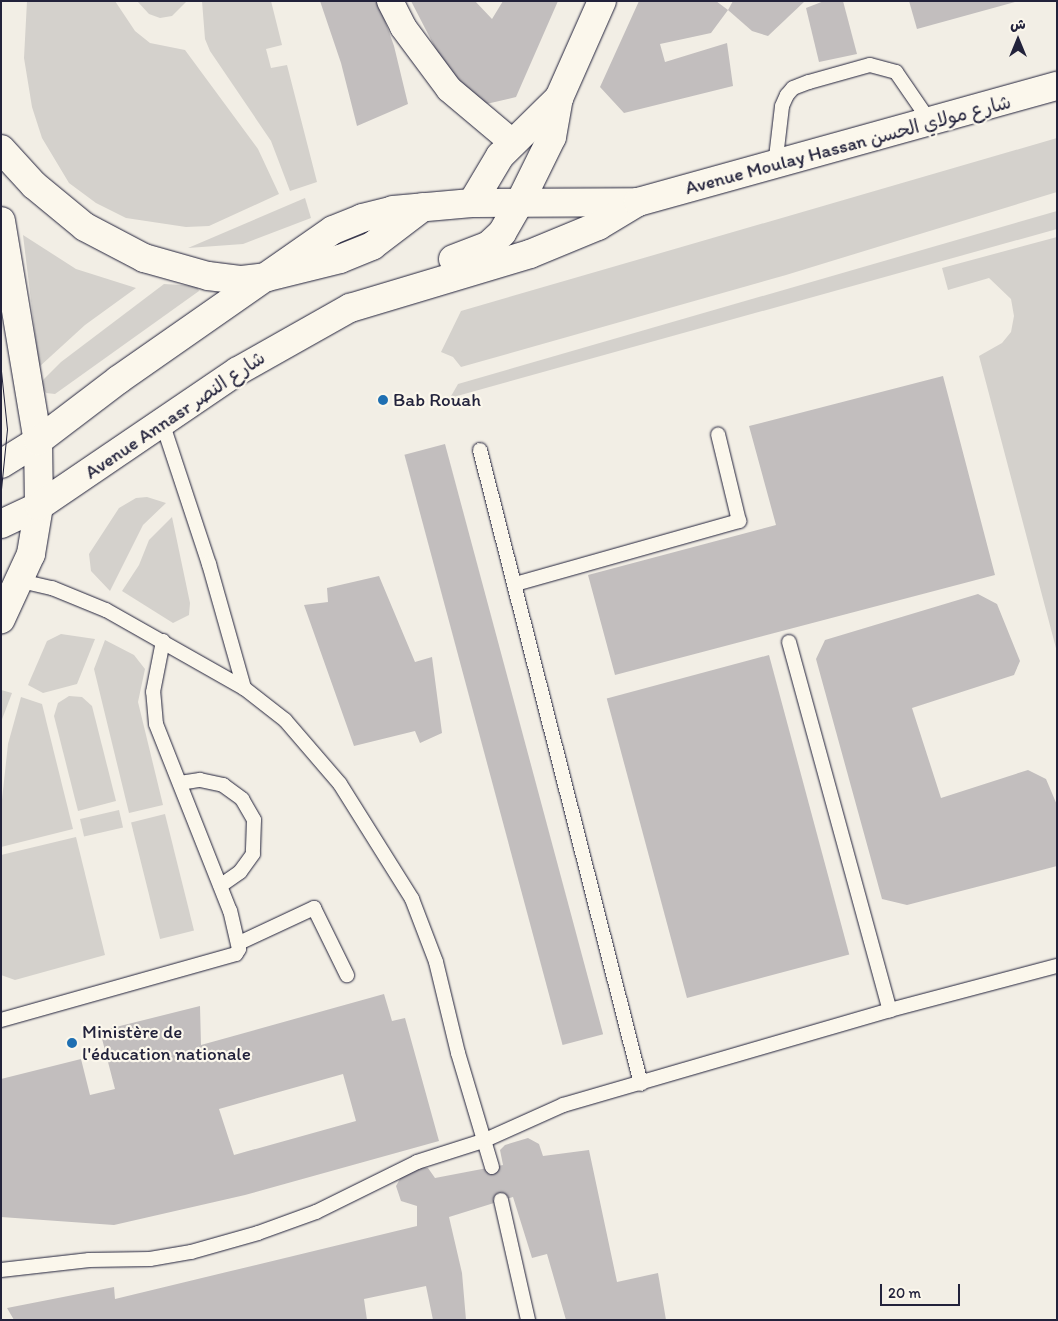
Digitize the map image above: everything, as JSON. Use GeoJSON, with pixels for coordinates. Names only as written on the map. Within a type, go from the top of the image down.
{"type":"FeatureCollection","features":[{"type":"Feature","properties":{"kind":"main road"},"geometry":{"type":"LineString","coordinates":[[238,371],[259,348],[331,302],[489,245],[502,233],[520,202],[552,137],[559,98],[602,1]]}},
{"type":"Feature","properties":{"kind":"main road","name":"Avenue Moulay Hassan شارع مولاي الحسن"},"geometry":{"type":"LineString","coordinates":[[520,202],[638,202],[931,123],[1057,86]]}},
{"type":"Feature","properties":{"kind":"main road"},"geometry":{"type":"LineString","coordinates":[[472,203],[480,186],[512,142],[559,98]]}},
{"type":"Feature","properties":{"kind":"main road"},"geometry":{"type":"LineString","coordinates":[[1,149],[58,207],[114,244],[168,266],[208,276],[242,280],[268,277]]}},
{"type":"Feature","properties":{"kind":"main road"},"geometry":{"type":"LineString","coordinates":[[1,464],[38,442],[118,380],[333,230],[362,218],[424,206],[520,202]]}},
{"type":"Feature","properties":{"kind":"main road","name":"Avenue Moulay Hassan شارع مولاي الحسن"},"geometry":{"type":"LineString","coordinates":[[350,308],[530,254],[598,226],[638,202]]}},
{"type":"Feature","properties":{"kind":"main road"},"geometry":{"type":"LineString","coordinates":[[1,221],[38,442],[39,506],[36,536],[21,581],[1,619]]}},
{"type":"Feature","properties":{"kind":"main road","name":"Avenue Annasr شارع النصر"},"geometry":{"type":"LineString","coordinates":[[1,524],[39,506],[238,371],[350,308]]}},
{"type":"Feature","properties":{"kind":"street"},"geometry":{"type":"LineString","coordinates":[[390,1],[403,27],[449,89],[512,142]]}},
{"type":"Feature","properties":{"kind":"lane"},"geometry":{"type":"LineString","coordinates":[[775,166],[782,106],[787,95],[794,88],[809,82],[870,65],[896,72],[931,123]]}},
{"type":"Feature","properties":{"kind":"lane"},"geometry":{"type":"LineString","coordinates":[[162,422],[209,564],[244,688]]}},
{"type":"Feature","properties":{"kind":"lane"},"geometry":{"type":"LineString","coordinates":[[514,584],[739,520],[718,434]]}},
{"type":"Feature","properties":{"kind":"lane"},"geometry":{"type":"LineString","coordinates":[[480,450],[641,1084]]}},
{"type":"Feature","properties":{"kind":"lane"},"geometry":{"type":"LineString","coordinates":[[21,581],[81,599],[163,641],[244,688],[285,720],[334,778],[365,820],[412,900],[436,962],[483,1141],[492,1167]]}},
{"type":"Feature","properties":{"kind":"lane"},"geometry":{"type":"LineString","coordinates":[[1,1020],[236,954],[239,942],[220,886],[162,739],[154,708],[155,676],[163,641]]}},
{"type":"Feature","properties":{"kind":"lane"},"geometry":{"type":"LineString","coordinates":[[789,642],[890,1010]]}},
{"type":"Feature","properties":{"kind":"lane"},"geometry":{"type":"LineString","coordinates":[[180,783],[200,780],[223,785],[242,799],[254,820],[253,854],[240,872],[220,886]]}},
{"type":"Feature","properties":{"kind":"lane"},"geometry":{"type":"LineString","coordinates":[[239,942],[314,908],[347,975]]}},
{"type":"Feature","properties":{"kind":"lane"},"geometry":{"type":"LineString","coordinates":[[1,1270],[89,1260],[150,1259],[191,1252],[258,1233],[307,1215],[416,1162],[483,1141],[563,1105],[641,1084],[890,1010],[1057,966]]}},
{"type":"Feature","properties":{"kind":"lane"},"geometry":{"type":"LineString","coordinates":[[501,1200],[528,1320]]}},
{"type":"Feature","properties":{"kind":"shaded area"},"geometry":{"type":"Polygon","coordinates":[[[27,1],[115,1],[135,31],[150,43],[185,50],[258,149],[279,194],[209,226],[186,227],[126,218],[96,203],[69,183],[42,138],[32,107],[24,58],[27,1]]]}},
{"type":"Feature","properties":{"kind":"shaded area"},"geometry":{"type":"Polygon","coordinates":[[[137,1],[187,1],[172,16],[160,18],[149,14],[137,1]]]}},
{"type":"Feature","properties":{"kind":"shaded area"},"geometry":{"type":"Polygon","coordinates":[[[202,1],[271,1],[282,45],[266,49],[271,68],[287,65],[317,182],[290,191],[271,141],[210,51],[205,39],[202,1]]]}},
{"type":"Feature","properties":{"kind":"shaded area"},"geometry":{"type":"Polygon","coordinates":[[[1057,138],[1057,192],[786,275],[461,367],[453,357],[441,352],[461,311],[1057,138]]]}},
{"type":"Feature","properties":{"kind":"shaded area"},"geometry":{"type":"Polygon","coordinates":[[[305,198],[311,218],[243,244],[188,248],[305,198]]]}},
{"type":"Feature","properties":{"kind":"shaded area"},"geometry":{"type":"Polygon","coordinates":[[[1057,211],[1057,229],[450,398],[458,384],[1057,211]]]}},
{"type":"Feature","properties":{"kind":"shaded area"},"geometry":{"type":"Polygon","coordinates":[[[23,235],[76,269],[136,288],[85,325],[39,367],[23,235]]]}},
{"type":"Feature","properties":{"kind":"shaded area"},"geometry":{"type":"Polygon","coordinates":[[[1057,237],[1057,652],[979,356],[1002,343],[1011,332],[1014,316],[1011,299],[989,278],[948,290],[942,268],[1057,237]]]}},
{"type":"Feature","properties":{"kind":"shaded area"},"geometry":{"type":"Polygon","coordinates":[[[164,284],[197,286],[199,291],[55,394],[46,393],[40,383],[61,362],[164,284]]]}},
{"type":"Feature","properties":{"kind":"shaded area"},"geometry":{"type":"Polygon","coordinates":[[[147,497],[166,503],[143,525],[110,591],[91,571],[89,554],[119,508],[136,498],[147,497]]]}},
{"type":"Feature","properties":{"kind":"shaded area"},"geometry":{"type":"Polygon","coordinates":[[[172,517],[190,603],[189,615],[173,623],[122,591],[139,565],[149,540],[172,517]]]}},
{"type":"Feature","properties":{"kind":"shaded area"},"geometry":{"type":"Polygon","coordinates":[[[61,634],[95,639],[77,684],[43,693],[28,685],[47,641],[61,634]]]}},
{"type":"Feature","properties":{"kind":"shaded area"},"geometry":{"type":"Polygon","coordinates":[[[105,640],[134,655],[145,669],[138,702],[163,805],[129,813],[94,669],[105,640]]]}},
{"type":"Feature","properties":{"kind":"shaded area"},"geometry":{"type":"Polygon","coordinates":[[[1,690],[12,693],[1,722],[1,690]]]}},
{"type":"Feature","properties":{"kind":"shaded area"},"geometry":{"type":"Polygon","coordinates":[[[69,696],[82,697],[92,706],[116,801],[78,811],[54,716],[58,703],[69,696]]]}},
{"type":"Feature","properties":{"kind":"shaded area"},"geometry":{"type":"Polygon","coordinates":[[[21,697],[42,704],[73,829],[1,847],[1,809],[8,744],[21,697]]]}},
{"type":"Feature","properties":{"kind":"shaded area"},"geometry":{"type":"Polygon","coordinates":[[[119,810],[123,828],[84,837],[80,819],[119,810]]]}},
{"type":"Feature","properties":{"kind":"shaded area"},"geometry":{"type":"Polygon","coordinates":[[[165,814],[194,930],[160,939],[131,822],[165,814]]]}},
{"type":"Feature","properties":{"kind":"shaded area"},"geometry":{"type":"Polygon","coordinates":[[[76,837],[105,955],[15,980],[1,975],[1,855],[76,837]]]}},
{"type":"Feature","properties":{"kind":"building"},"geometry":{"type":"Polygon","coordinates":[[[320,1],[378,1],[394,46],[408,104],[357,126],[341,63],[320,1]]]}},
{"type":"Feature","properties":{"kind":"building"},"geometry":{"type":"Polygon","coordinates":[[[411,1],[475,1],[492,19],[503,1],[558,1],[516,97],[482,105],[444,65],[411,1]]]}},
{"type":"Feature","properties":{"kind":"building"},"geometry":{"type":"Polygon","coordinates":[[[639,1],[716,1],[728,10],[711,33],[660,44],[665,62],[727,43],[733,86],[624,113],[600,87],[639,1]]]}},
{"type":"Feature","properties":{"kind":"building"},"geometry":{"type":"Polygon","coordinates":[[[733,1],[805,1],[768,36],[752,31],[728,10],[733,1]]]}},
{"type":"Feature","properties":{"kind":"building"},"geometry":{"type":"Polygon","coordinates":[[[824,1],[843,1],[857,54],[819,62],[806,8],[824,1]]]}},
{"type":"Feature","properties":{"kind":"building"},"geometry":{"type":"Polygon","coordinates":[[[909,1],[1015,1],[1015,2],[917,29],[909,1]]]}},
{"type":"Feature","properties":{"kind":"building"},"geometry":{"type":"Polygon","coordinates":[[[943,376],[995,575],[615,675],[588,575],[776,525],[749,426],[943,376]]]}},
{"type":"Feature","properties":{"kind":"building"},"geometry":{"type":"Polygon","coordinates":[[[445,444],[603,1034],[563,1045],[404,455],[445,444]]]}},
{"type":"Feature","properties":{"kind":"building"},"geometry":{"type":"Polygon","coordinates":[[[379,576],[415,662],[432,657],[442,733],[420,743],[415,731],[354,746],[304,605],[328,602],[327,588],[379,576]]]}},
{"type":"Feature","properties":{"kind":"building"},"geometry":{"type":"Polygon","coordinates":[[[978,594],[997,604],[1020,661],[1014,675],[912,708],[941,798],[1028,770],[1046,779],[1057,805],[1057,866],[907,905],[882,899],[816,659],[825,640],[978,594]]]}},
{"type":"Feature","properties":{"kind":"building"},"geometry":{"type":"Polygon","coordinates":[[[769,655],[849,954],[687,998],[607,698],[769,655]]]}},
{"type":"Feature","properties":{"kind":"building"},"geometry":{"type":"Polygon","coordinates":[[[384,994],[392,1021],[405,1018],[439,1141],[245,1195],[114,1225],[1,1217],[1,1079],[81,1059],[90,1095],[115,1089],[100,1031],[200,1006],[201,1045],[384,994]],[[343,1074],[219,1109],[234,1155],[356,1121],[343,1074]]]}},
{"type":"Feature","properties":{"kind":"building"},"geometry":{"type":"Polygon","coordinates":[[[528,1138],[539,1144],[543,1156],[589,1150],[617,1282],[658,1273],[666,1320],[566,1320],[547,1254],[532,1258],[513,1197],[449,1217],[462,1273],[466,1320],[433,1320],[426,1286],[364,1299],[367,1320],[14,1320],[7,1308],[114,1287],[115,1299],[417,1226],[417,1206],[401,1201],[396,1186],[401,1177],[416,1166],[428,1168],[435,1178],[503,1165],[500,1150],[505,1145],[528,1138]]]}},
{"type":"Feature","properties":{"kind":"tram line"},"geometry":{"type":"LineString","coordinates":[[1,371],[7,429],[1,489]]}},
{"type":"Feature","properties":{"kind":"place","name":"Bab Rouah"},"geometry":{"type":"Point","coordinates":[383,400]}},
{"type":"Feature","properties":{"kind":"place","name":"Ministère de l'éducation nationale"},"geometry":{"type":"Point","coordinates":[72,1043]}}]}
